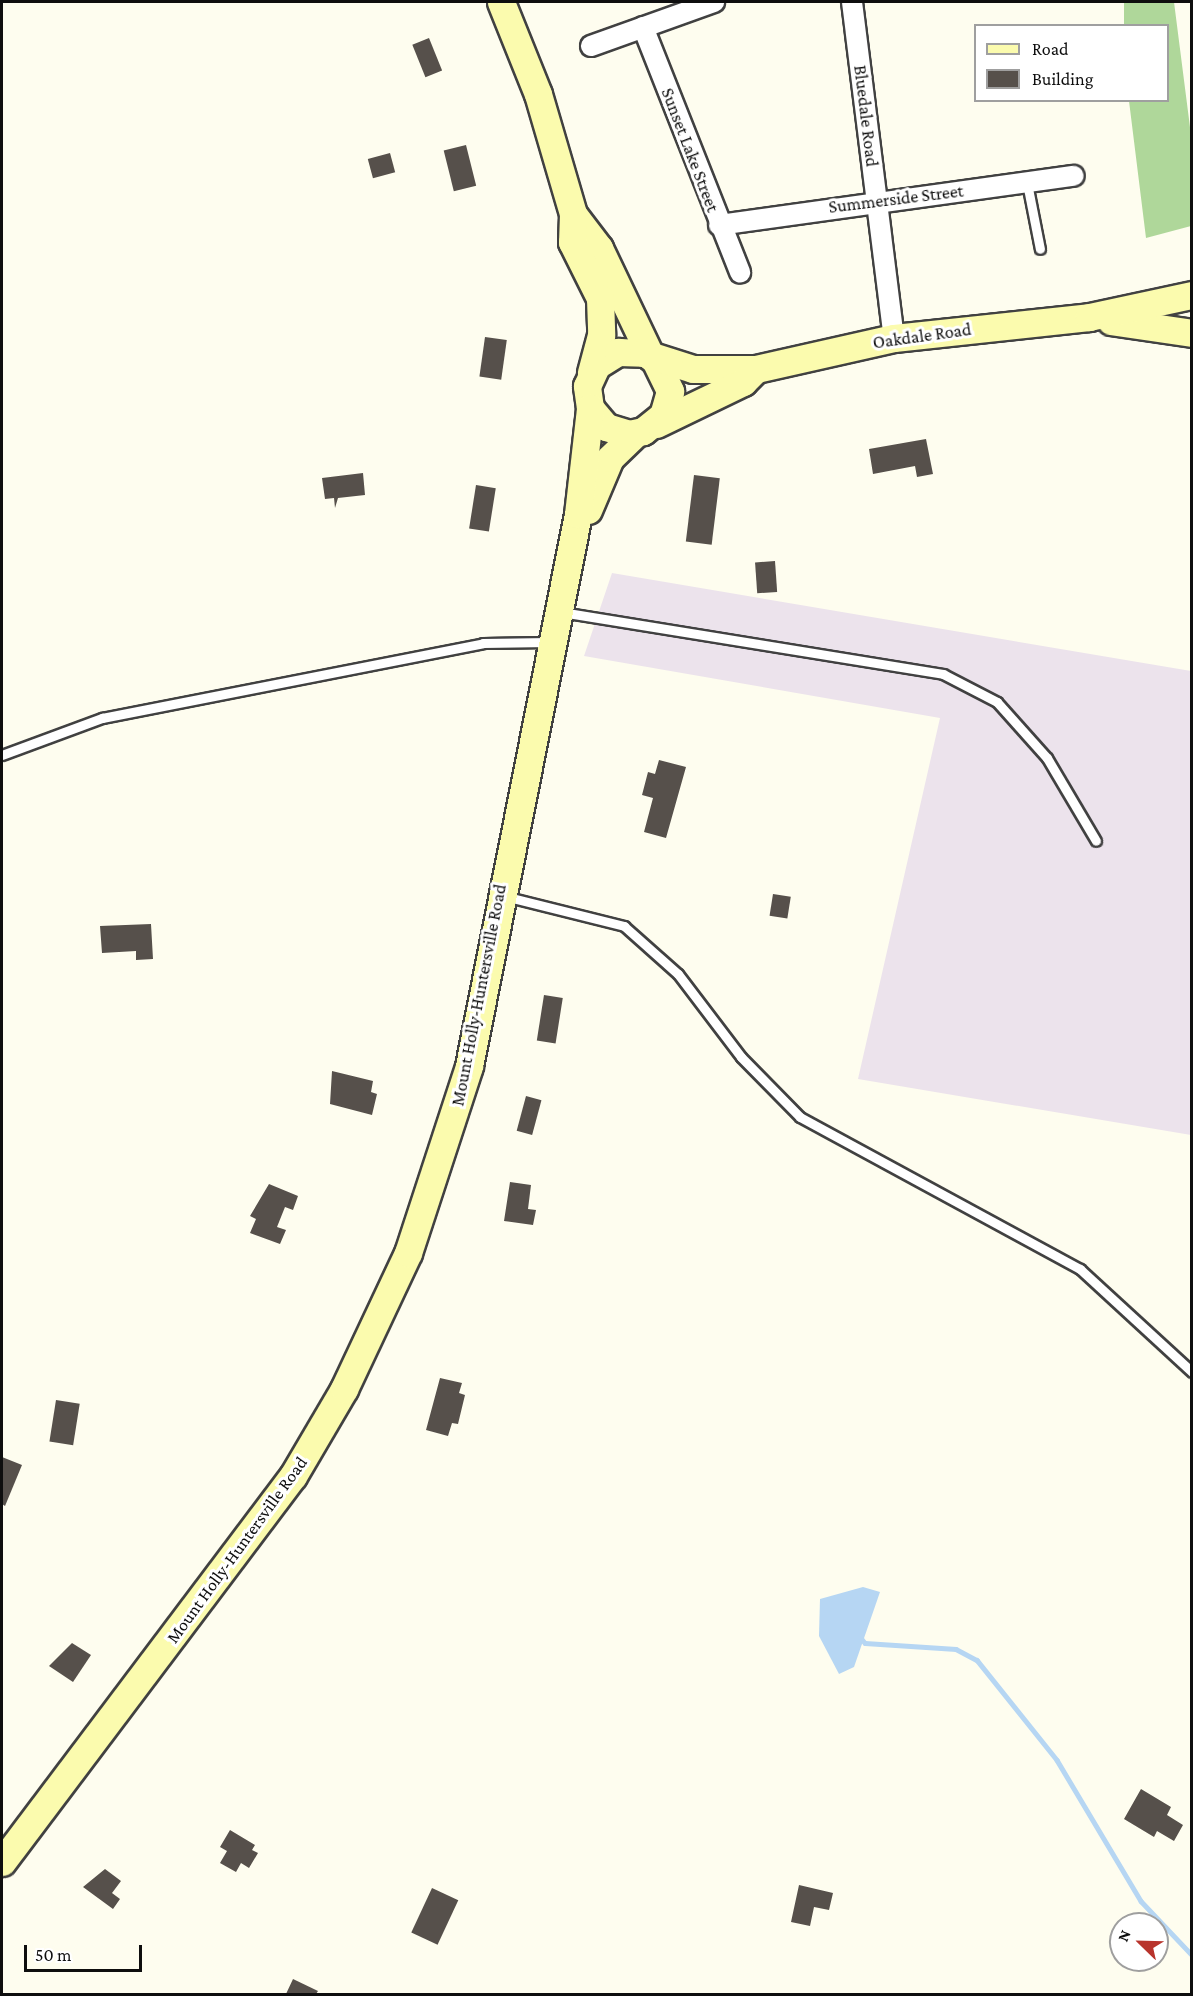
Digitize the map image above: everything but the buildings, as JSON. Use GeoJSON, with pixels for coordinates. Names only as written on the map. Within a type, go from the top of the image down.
{"type":"FeatureCollection","features":[{"type":"Feature","properties":{"kind":"main road"},"geometry":{"type":"LineString","coordinates":[[501,2],[538,94],[573,214],[572,242],[600,298],[601,334],[591,375],[590,408],[606,427],[645,429],[670,391],[598,248],[573,214]]}},
{"type":"Feature","properties":{"kind":"main road","name":"Oakdale Road"},"geometry":{"type":"LineString","coordinates":[[652,358],[693,369],[756,369],[894,339],[1089,317],[1191,295]]}},
{"type":"Feature","properties":{"kind":"main road","name":"Oakdale Road"},"geometry":{"type":"LineString","coordinates":[[1089,317],[1191,333]]}},
{"type":"Feature","properties":{"kind":"main road"},"geometry":{"type":"LineString","coordinates":[[591,375],[618,352],[652,358]]}},
{"type":"Feature","properties":{"kind":"main road","name":"Oakdale Road"},"geometry":{"type":"LineString","coordinates":[[645,429],[743,382],[756,369]]}},
{"type":"Feature","properties":{"kind":"main road","name":"Mount Holly-Huntersville Road"},"geometry":{"type":"LineString","coordinates":[[2,1862],[265,1518],[344,1389],[408,1253],[452,1128],[471,1057],[499,895],[555,611],[578,514],[590,408]]}},
{"type":"Feature","properties":{"kind":"main road","name":"Mount Holly-Huntersville Road"},"geometry":{"type":"LineString","coordinates":[[555,611],[598,484],[610,458],[645,429]]}},
{"type":"Feature","properties":{"kind":"street"},"geometry":{"type":"LineString","coordinates":[[591,46],[714,2]]}},
{"type":"Feature","properties":{"kind":"street","name":"Bluedale Road"},"geometry":{"type":"LineString","coordinates":[[852,2],[894,339]]}},
{"type":"Feature","properties":{"kind":"street","name":"Sunset Lake Street"},"geometry":{"type":"LineString","coordinates":[[643,27],[718,225],[740,273]]}},
{"type":"Feature","properties":{"kind":"street","name":"Summerside Street"},"geometry":{"type":"LineString","coordinates":[[718,225],[877,200],[1074,176]]}},
{"type":"Feature","properties":{"kind":"lane"},"geometry":{"type":"LineString","coordinates":[[1027,183],[1040,249]]}},
{"type":"Feature","properties":{"kind":"lane"},"geometry":{"type":"LineString","coordinates":[[555,611],[943,674],[997,702],[1047,758],[1096,841]]}},
{"type":"Feature","properties":{"kind":"lane"},"geometry":{"type":"LineString","coordinates":[[2,755],[102,718],[483,643],[549,642]]}},
{"type":"Feature","properties":{"kind":"lane"},"geometry":{"type":"LineString","coordinates":[[499,895],[624,926],[678,974],[741,1057],[800,1117],[852,1150],[1080,1269],[1191,1372]]}},
{"type":"Feature","properties":{"kind":"shaded area"},"geometry":{"type":"Polygon","coordinates":[[[612,573],[1191,671],[1191,1135],[858,1079],[940,718],[584,656],[612,573]]]}},
{"type":"Feature","properties":{"kind":"green space"},"geometry":{"type":"Polygon","coordinates":[[[1124,2],[1174,2],[1191,135],[1191,226],[1146,238],[1129,102],[1169,102],[1169,24],[1124,24],[1124,2]]]}},
{"type":"Feature","properties":{"kind":"water"},"geometry":{"type":"Polygon","coordinates":[[[863,1587],[880,1592],[854,1667],[839,1674],[819,1636],[820,1599],[863,1587]]]}},
{"type":"Feature","properties":{"kind":"waterway"},"geometry":{"type":"LineString","coordinates":[[861,1638],[865,1643],[956,1649],[977,1660],[1057,1760],[1141,1901],[1192,1955]]}}]}
